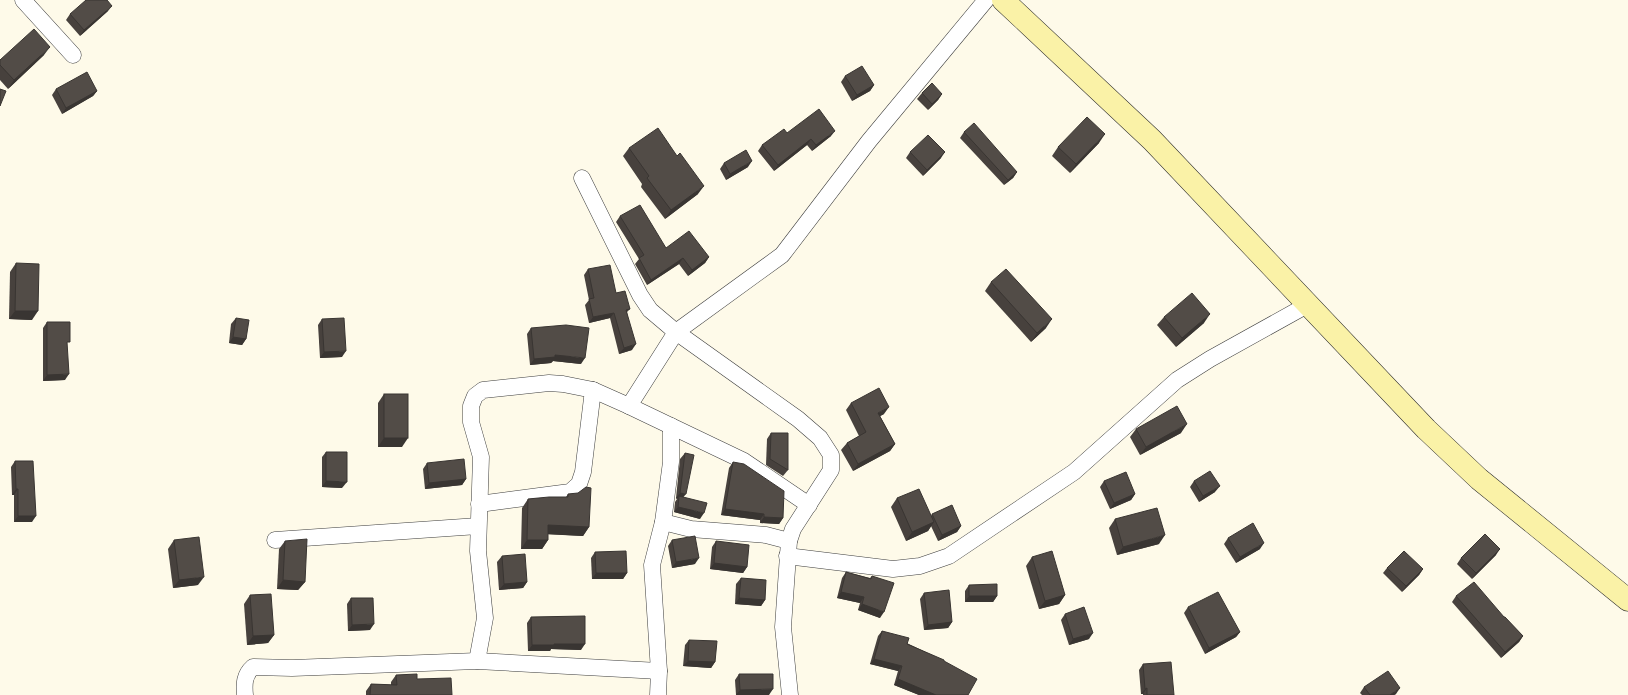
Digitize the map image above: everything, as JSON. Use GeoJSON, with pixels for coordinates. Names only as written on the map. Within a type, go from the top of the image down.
{"type":"FeatureCollection","features":[{"type":"Feature","properties":{"kind":"main road"},"geometry":{"type":"LineString","coordinates":[[1003,0],[1152,140],[1309,304],[1426,430],[1468,469],[1587,568],[1628,600]]}},
{"type":"Feature","properties":{"kind":"street"},"geometry":{"type":"LineString","coordinates":[[23,0],[73,55]]}},
{"type":"Feature","properties":{"kind":"street"},"geometry":{"type":"LineString","coordinates":[[629,406],[676,332],[782,255],[869,142],[986,0]]}},
{"type":"Feature","properties":{"kind":"street"},"geometry":{"type":"LineString","coordinates":[[582,178],[640,295],[650,310],[676,332],[798,419],[820,438],[831,455],[831,470],[793,529],[788,549],[783,627],[790,695]]}},
{"type":"Feature","properties":{"kind":"street"},"geometry":{"type":"LineString","coordinates":[[663,522],[692,529],[766,535],[788,549],[893,570],[920,566],[949,556],[1074,472],[1177,380],[1210,359],[1309,304]]}},
{"type":"Feature","properties":{"kind":"street"},"geometry":{"type":"LineString","coordinates":[[478,661],[485,618],[478,562],[481,457],[472,422],[471,406],[475,396],[483,390],[549,383],[563,384],[593,390],[744,462],[809,505]]}},
{"type":"Feature","properties":{"kind":"street"},"geometry":{"type":"LineString","coordinates":[[479,504],[570,492],[579,484],[583,472],[593,390]]}},
{"type":"Feature","properties":{"kind":"street"},"geometry":{"type":"LineString","coordinates":[[658,695],[659,671],[652,565],[663,522],[671,462],[671,426]]}},
{"type":"Feature","properties":{"kind":"street"},"geometry":{"type":"LineString","coordinates":[[275,540],[478,526]]}},
{"type":"Feature","properties":{"kind":"street"},"geometry":{"type":"LineString","coordinates":[[245,695],[244,682],[248,671],[253,667],[292,668],[478,661],[659,671]]}},
{"type":"Feature","properties":{"kind":"building"},"geometry":{"type":"Polygon","coordinates":[[[86,0],[107,0],[112,6],[84,30],[70,14],[86,0]]]}},
{"type":"Feature","properties":{"kind":"building"},"geometry":{"type":"Polygon","coordinates":[[[34,29],[50,47],[14,80],[0,65],[0,60],[34,29]]]}},
{"type":"Feature","properties":{"kind":"building"},"geometry":{"type":"Polygon","coordinates":[[[862,66],[874,85],[857,95],[845,76],[862,66]]]}},
{"type":"Feature","properties":{"kind":"building"},"geometry":{"type":"Polygon","coordinates":[[[87,72],[97,91],[66,108],[56,89],[87,72]]]}},
{"type":"Feature","properties":{"kind":"building"},"geometry":{"type":"Polygon","coordinates":[[[932,83],[942,94],[932,104],[922,93],[932,83]]]}},
{"type":"Feature","properties":{"kind":"building"},"geometry":{"type":"Polygon","coordinates":[[[0,89],[6,91],[0,106],[0,89]]]}},
{"type":"Feature","properties":{"kind":"building"},"geometry":{"type":"Polygon","coordinates":[[[819,109],[835,131],[816,145],[811,139],[778,165],[762,145],[784,129],[787,133],[819,109]]]}},
{"type":"Feature","properties":{"kind":"building"},"geometry":{"type":"Polygon","coordinates":[[[1087,117],[1105,134],[1076,164],[1058,147],[1087,117]]]}},
{"type":"Feature","properties":{"kind":"building"},"geometry":{"type":"Polygon","coordinates":[[[974,123],[1017,172],[1008,180],[964,132],[974,123]]]}},
{"type":"Feature","properties":{"kind":"building"},"geometry":{"type":"Polygon","coordinates":[[[658,128],[677,156],[680,153],[704,186],[671,210],[647,178],[649,176],[629,148],[658,128]]]}},
{"type":"Feature","properties":{"kind":"building"},"geometry":{"type":"Polygon","coordinates":[[[928,135],[945,152],[927,170],[910,152],[928,135]]]}},
{"type":"Feature","properties":{"kind":"building"},"geometry":{"type":"Polygon","coordinates":[[[746,150],[752,161],[730,174],[724,163],[746,150]]]}},
{"type":"Feature","properties":{"kind":"building"},"geometry":{"type":"Polygon","coordinates":[[[640,205],[666,248],[689,231],[709,257],[692,270],[683,258],[651,280],[639,258],[644,255],[620,216],[640,205]]]}},
{"type":"Feature","properties":{"kind":"building"},"geometry":{"type":"Polygon","coordinates":[[[16,263],[39,264],[38,311],[15,311],[16,263]]]}},
{"type":"Feature","properties":{"kind":"building"},"geometry":{"type":"Polygon","coordinates":[[[610,265],[616,293],[625,291],[630,309],[626,310],[636,344],[624,348],[614,313],[593,317],[589,299],[594,298],[588,269],[610,265]]]}},
{"type":"Feature","properties":{"kind":"building"},"geometry":{"type":"Polygon","coordinates":[[[1006,269],[1052,319],[1037,333],[991,282],[1006,269]]]}},
{"type":"Feature","properties":{"kind":"building"},"geometry":{"type":"Polygon","coordinates":[[[1192,293],[1210,314],[1182,338],[1164,317],[1192,293]]]}},
{"type":"Feature","properties":{"kind":"building"},"geometry":{"type":"Polygon","coordinates":[[[236,318],[249,320],[246,339],[233,337],[236,318]]]}},
{"type":"Feature","properties":{"kind":"building"},"geometry":{"type":"Polygon","coordinates":[[[344,318],[346,351],[324,352],[322,319],[344,318]]]}},
{"type":"Feature","properties":{"kind":"building"},"geometry":{"type":"Polygon","coordinates":[[[47,322],[70,322],[70,342],[67,342],[69,374],[47,375],[47,322]]]}},
{"type":"Feature","properties":{"kind":"building"},"geometry":{"type":"Polygon","coordinates":[[[566,325],[589,328],[585,358],[555,355],[555,357],[534,359],[531,328],[566,325]]]}},
{"type":"Feature","properties":{"kind":"building"},"geometry":{"type":"Polygon","coordinates":[[[879,388],[889,407],[878,413],[895,444],[858,464],[847,443],[866,432],[851,403],[879,388]]]}},
{"type":"Feature","properties":{"kind":"building"},"geometry":{"type":"Polygon","coordinates":[[[384,394],[408,394],[408,438],[384,438],[384,394]]]}},
{"type":"Feature","properties":{"kind":"building"},"geometry":{"type":"Polygon","coordinates":[[[1177,406],[1187,424],[1146,447],[1136,429],[1177,406]]]}},
{"type":"Feature","properties":{"kind":"building"},"geometry":{"type":"Polygon","coordinates":[[[771,433],[788,433],[788,470],[770,459],[771,433]]]}},
{"type":"Feature","properties":{"kind":"building"},"geometry":{"type":"Polygon","coordinates":[[[326,452],[347,452],[347,482],[326,481],[326,452]]]}},
{"type":"Feature","properties":{"kind":"building"},"geometry":{"type":"Polygon","coordinates":[[[685,453],[694,455],[686,494],[680,493],[685,453]]]}},
{"type":"Feature","properties":{"kind":"building"},"geometry":{"type":"Polygon","coordinates":[[[464,459],[466,479],[429,483],[427,463],[464,459]]]}},
{"type":"Feature","properties":{"kind":"building"},"geometry":{"type":"Polygon","coordinates":[[[15,461],[33,461],[36,516],[18,516],[18,489],[16,489],[15,461]]]}},
{"type":"Feature","properties":{"kind":"building"},"geometry":{"type":"Polygon","coordinates":[[[733,462],[744,464],[784,491],[783,518],[764,517],[764,514],[725,509],[733,462]]]}},
{"type":"Feature","properties":{"kind":"building"},"geometry":{"type":"Polygon","coordinates":[[[1210,471],[1220,486],[1203,496],[1194,481],[1210,471]]]}},
{"type":"Feature","properties":{"kind":"building"},"geometry":{"type":"Polygon","coordinates":[[[1126,472],[1135,494],[1114,503],[1104,481],[1126,472]]]}},
{"type":"Feature","properties":{"kind":"building"},"geometry":{"type":"Polygon","coordinates":[[[586,487],[591,488],[589,527],[548,525],[548,540],[527,540],[528,499],[568,497],[568,494],[578,493],[586,487]]]}},
{"type":"Feature","properties":{"kind":"building"},"geometry":{"type":"Polygon","coordinates":[[[919,489],[934,522],[912,532],[897,498],[919,489]]]}},
{"type":"Feature","properties":{"kind":"building"},"geometry":{"type":"Polygon","coordinates":[[[679,496],[707,503],[704,513],[678,507],[679,496]]]}},
{"type":"Feature","properties":{"kind":"building"},"geometry":{"type":"Polygon","coordinates":[[[952,505],[961,526],[942,535],[932,514],[952,505]]]}},
{"type":"Feature","properties":{"kind":"building"},"geometry":{"type":"Polygon","coordinates":[[[1157,508],[1165,535],[1123,547],[1115,519],[1157,508]]]}},
{"type":"Feature","properties":{"kind":"building"},"geometry":{"type":"Polygon","coordinates":[[[1253,523],[1264,543],[1240,557],[1228,538],[1253,523]]]}},
{"type":"Feature","properties":{"kind":"building"},"geometry":{"type":"Polygon","coordinates":[[[1485,534],[1500,549],[1476,573],[1461,558],[1485,534]]]}},
{"type":"Feature","properties":{"kind":"building"},"geometry":{"type":"Polygon","coordinates":[[[695,536],[699,558],[676,562],[672,540],[695,536]]]}},
{"type":"Feature","properties":{"kind":"building"},"geometry":{"type":"Polygon","coordinates":[[[199,537],[204,577],[179,580],[174,540],[199,537]]]}},
{"type":"Feature","properties":{"kind":"building"},"geometry":{"type":"Polygon","coordinates":[[[307,539],[305,582],[283,580],[285,541],[307,539]]]}},
{"type":"Feature","properties":{"kind":"building"},"geometry":{"type":"Polygon","coordinates":[[[716,541],[749,545],[747,567],[714,563],[716,541]]]}},
{"type":"Feature","properties":{"kind":"building"},"geometry":{"type":"Polygon","coordinates":[[[626,551],[627,573],[596,573],[595,552],[626,551]]]}},
{"type":"Feature","properties":{"kind":"building"},"geometry":{"type":"Polygon","coordinates":[[[1052,551],[1065,595],[1045,601],[1032,557],[1052,551]]]}},
{"type":"Feature","properties":{"kind":"building"},"geometry":{"type":"Polygon","coordinates":[[[1404,551],[1423,569],[1406,586],[1387,568],[1404,551]]]}},
{"type":"Feature","properties":{"kind":"building"},"geometry":{"type":"Polygon","coordinates":[[[525,554],[527,582],[504,584],[502,556],[525,554]]]}},
{"type":"Feature","properties":{"kind":"building"},"geometry":{"type":"Polygon","coordinates":[[[846,572],[871,579],[872,576],[894,583],[884,612],[862,604],[864,597],[841,592],[846,572]]]}},
{"type":"Feature","properties":{"kind":"building"},"geometry":{"type":"Polygon","coordinates":[[[741,578],[766,580],[765,600],[739,598],[741,578]]]}},
{"type":"Feature","properties":{"kind":"building"},"geometry":{"type":"Polygon","coordinates":[[[1474,582],[1504,617],[1523,636],[1505,652],[1456,596],[1474,582]]]}},
{"type":"Feature","properties":{"kind":"building"},"geometry":{"type":"Polygon","coordinates":[[[997,584],[997,596],[969,596],[969,585],[997,584]]]}},
{"type":"Feature","properties":{"kind":"building"},"geometry":{"type":"Polygon","coordinates":[[[949,590],[952,622],[928,625],[924,593],[949,590]]]}},
{"type":"Feature","properties":{"kind":"building"},"geometry":{"type":"Polygon","coordinates":[[[1218,592],[1240,632],[1209,648],[1188,607],[1218,592]]]}},
{"type":"Feature","properties":{"kind":"building"},"geometry":{"type":"Polygon","coordinates":[[[271,594],[274,635],[253,636],[250,595],[271,594]]]}},
{"type":"Feature","properties":{"kind":"building"},"geometry":{"type":"Polygon","coordinates":[[[351,598],[373,598],[374,624],[352,625],[351,598]]]}},
{"type":"Feature","properties":{"kind":"building"},"geometry":{"type":"Polygon","coordinates":[[[1084,607],[1093,633],[1073,639],[1065,614],[1084,607]]]}},
{"type":"Feature","properties":{"kind":"building"},"geometry":{"type":"Polygon","coordinates":[[[585,616],[585,644],[532,645],[531,617],[585,616]]]}},
{"type":"Feature","properties":{"kind":"building"},"geometry":{"type":"Polygon","coordinates":[[[882,631],[909,638],[907,644],[944,660],[977,679],[968,695],[936,695],[898,679],[902,666],[874,659],[882,631]]]}},
{"type":"Feature","properties":{"kind":"building"},"geometry":{"type":"Polygon","coordinates":[[[689,640],[717,641],[715,662],[688,661],[689,640]]]}},
{"type":"Feature","properties":{"kind":"building"},"geometry":{"type":"Polygon","coordinates":[[[1171,662],[1174,695],[1147,695],[1147,688],[1145,689],[1143,664],[1171,662]]]}},
{"type":"Feature","properties":{"kind":"building"},"geometry":{"type":"Polygon","coordinates":[[[1388,671],[1400,688],[1390,695],[1370,695],[1364,687],[1388,671]]]}},
{"type":"Feature","properties":{"kind":"building"},"geometry":{"type":"Polygon","coordinates":[[[417,674],[417,679],[451,678],[452,695],[370,695],[371,684],[397,685],[396,675],[417,674]]]}},
{"type":"Feature","properties":{"kind":"building"},"geometry":{"type":"Polygon","coordinates":[[[739,674],[773,674],[773,689],[740,690],[739,674]]]}}]}
